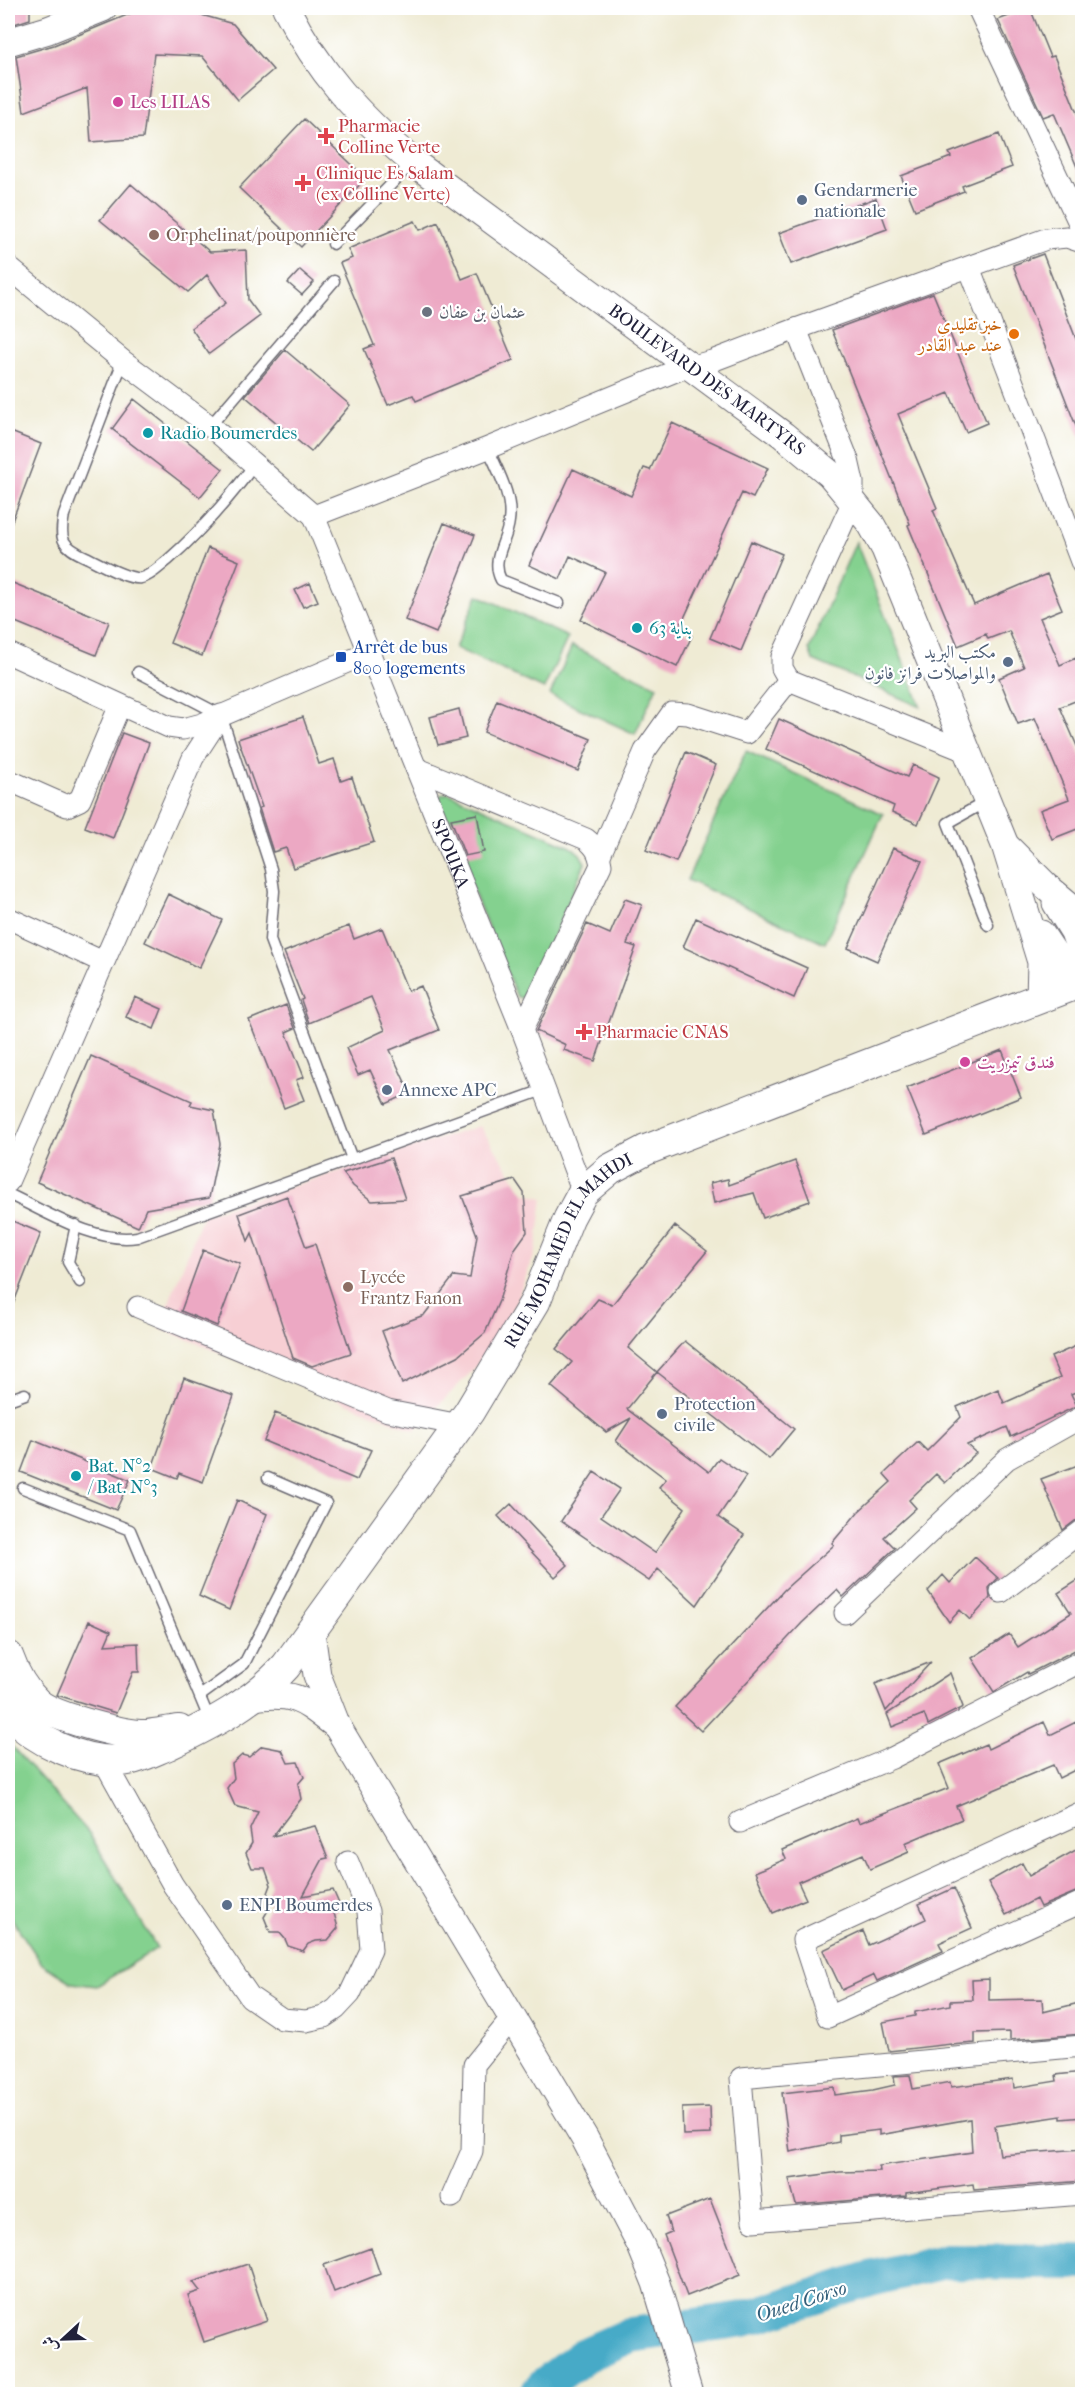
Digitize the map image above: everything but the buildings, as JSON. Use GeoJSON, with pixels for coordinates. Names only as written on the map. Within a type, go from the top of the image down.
{"type":"FeatureCollection","features":[{"type":"Feature","properties":{"kind":"main road","name":"RUE MOHAMED EL MAHDI"},"geometry":{"type":"LineString","coordinates":[[212,1724],[252,1698],[279,1674],[460,1425],[535,1302],[569,1218],[583,1192],[610,1169],[646,1150],[1083,982]]}},
{"type":"Feature","properties":{"kind":"main road"},"geometry":{"type":"LineString","coordinates":[[8,1656],[26,1691],[39,1704],[56,1713],[125,1733],[146,1735],[212,1724]]}},
{"type":"Feature","properties":{"kind":"main road"},"geometry":{"type":"LineString","coordinates":[[8,1713],[37,1737],[72,1752],[104,1761],[123,1761],[146,1754],[212,1724]]}},
{"type":"Feature","properties":{"kind":"street"},"geometry":{"type":"LineString","coordinates":[[8,42],[48,30],[103,8]]}},
{"type":"Feature","properties":{"kind":"street","name":"BOULEVARD DES MARTYRS"},"geometry":{"type":"LineString","coordinates":[[286,8],[302,41],[338,91],[386,139],[413,162],[783,435],[830,474],[853,501],[871,524],[885,549],[1005,845],[1022,902]]}},
{"type":"Feature","properties":{"kind":"street"},"geometry":{"type":"LineString","coordinates":[[978,8],[1083,229]]}},
{"type":"Feature","properties":{"kind":"street"},"geometry":{"type":"LineString","coordinates":[[8,267],[123,361],[210,426],[314,516],[488,448],[656,378],[712,361],[796,328],[1046,239],[1067,237],[1083,242]]}},
{"type":"Feature","properties":{"kind":"street"},"geometry":{"type":"LineString","coordinates":[[969,267],[1083,564]]}},
{"type":"Feature","properties":{"kind":"street"},"geometry":{"type":"LineString","coordinates":[[796,328],[848,460],[853,482],[853,501],[782,657],[782,668],[789,680],[968,752]]}},
{"type":"Feature","properties":{"kind":"street","name":"SPOUKA"},"geometry":{"type":"LineString","coordinates":[[314,516],[522,1030],[583,1192]]}},
{"type":"Feature","properties":{"kind":"street"},"geometry":{"type":"LineString","coordinates":[[8,653],[169,727],[176,728],[202,724],[368,653]]}},
{"type":"Feature","properties":{"kind":"street"},"geometry":{"type":"LineString","coordinates":[[600,855],[645,751],[672,713],[688,714],[747,733],[789,680]]}},
{"type":"Feature","properties":{"kind":"street"},"geometry":{"type":"LineString","coordinates":[[8,780],[67,806],[80,800],[120,705]]}},
{"type":"Feature","properties":{"kind":"street"},"geometry":{"type":"LineString","coordinates":[[8,1182],[193,758],[221,715]]}},
{"type":"Feature","properties":{"kind":"street"},"geometry":{"type":"LineString","coordinates":[[416,768],[586,839],[595,846],[600,855],[602,866],[522,1030]]}},
{"type":"Feature","properties":{"kind":"street"},"geometry":{"type":"LineString","coordinates":[[1005,845],[1043,883],[1083,916]]}},
{"type":"Feature","properties":{"kind":"street"},"geometry":{"type":"LineString","coordinates":[[1043,883],[1074,932],[1083,955]]}},
{"type":"Feature","properties":{"kind":"street"},"geometry":{"type":"LineString","coordinates":[[1022,902],[1054,957],[1067,973],[1083,982]]}},
{"type":"Feature","properties":{"kind":"street"},"geometry":{"type":"LineString","coordinates":[[1022,902],[1041,962],[1040,999]]}},
{"type":"Feature","properties":{"kind":"street"},"geometry":{"type":"LineString","coordinates":[[8,918],[104,962]]}},
{"type":"Feature","properties":{"kind":"street"},"geometry":{"type":"LineString","coordinates":[[138,1307],[388,1411],[460,1425]]}},
{"type":"Feature","properties":{"kind":"street"},"geometry":{"type":"LineString","coordinates":[[845,1613],[1007,1459],[1083,1418]]}},
{"type":"Feature","properties":{"kind":"street"},"geometry":{"type":"LineString","coordinates":[[1001,1592],[1083,1531]]}},
{"type":"Feature","properties":{"kind":"street"},"geometry":{"type":"LineString","coordinates":[[311,1632],[317,1675],[337,1726],[585,2139],[641,2246],[656,2283],[689,2394]]}},
{"type":"Feature","properties":{"kind":"street"},"geometry":{"type":"LineString","coordinates":[[740,1822],[892,1758],[1083,1661]]}},
{"type":"Feature","properties":{"kind":"street"},"geometry":{"type":"LineString","coordinates":[[252,1698],[275,1694],[289,1695],[312,1706],[337,1726]]}},
{"type":"Feature","properties":{"kind":"street"},"geometry":{"type":"LineString","coordinates":[[104,1761],[173,1885],[250,1997],[282,2019],[306,2021],[324,2018],[336,2009],[350,1994],[371,1950],[368,1911],[348,1862]]}},
{"type":"Feature","properties":{"kind":"street"},"geometry":{"type":"LineString","coordinates":[[1083,1812],[803,1940],[828,2017],[1083,1902]]}},
{"type":"Feature","properties":{"kind":"street"},"geometry":{"type":"LineString","coordinates":[[452,2197],[471,2151],[474,2065],[512,2018]]}},
{"type":"Feature","properties":{"kind":"street"},"geometry":{"type":"LineString","coordinates":[[1083,2046],[741,2078],[753,2221],[1083,2194]]}},
{"type":"Feature","properties":{"kind":"lane"},"geometry":{"type":"LineString","coordinates":[[333,244],[413,162]]}},
{"type":"Feature","properties":{"kind":"lane"},"geometry":{"type":"LineString","coordinates":[[210,426],[334,281]]}},
{"type":"Feature","properties":{"kind":"lane"},"geometry":{"type":"LineString","coordinates":[[123,361],[64,515],[60,534],[69,550],[131,577],[142,578],[190,541],[225,503],[254,465]]}},
{"type":"Feature","properties":{"kind":"lane"},"geometry":{"type":"LineString","coordinates":[[488,448],[507,496],[509,510],[509,521],[496,562],[501,580],[559,603]]}},
{"type":"Feature","properties":{"kind":"lane"},"geometry":{"type":"LineString","coordinates":[[138,672],[221,715],[271,869],[273,891],[270,940],[352,1159]]}},
{"type":"Feature","properties":{"kind":"lane"},"geometry":{"type":"LineString","coordinates":[[987,801],[948,823],[988,925]]}},
{"type":"Feature","properties":{"kind":"lane"},"geometry":{"type":"LineString","coordinates":[[8,1194],[91,1232],[121,1239],[137,1237],[543,1090]]}},
{"type":"Feature","properties":{"kind":"lane"},"geometry":{"type":"LineString","coordinates":[[76,1225],[68,1262],[80,1282]]}},
{"type":"Feature","properties":{"kind":"lane"},"geometry":{"type":"LineString","coordinates":[[8,1400],[25,1394]]}},
{"type":"Feature","properties":{"kind":"lane"},"geometry":{"type":"LineString","coordinates":[[200,1696],[244,1664],[326,1503],[268,1478]]}},
{"type":"Feature","properties":{"kind":"lane"},"geometry":{"type":"LineString","coordinates":[[23,1488],[130,1530],[212,1724]]}},
{"type":"Feature","properties":{"kind":"shaded area","name":"Lycée Frantz Fanon"},"geometry":{"type":"Polygon","coordinates":[[[480,1126],[524,1193],[543,1198],[536,1251],[507,1324],[472,1371],[414,1430],[159,1328],[203,1215],[480,1126]]]}},
{"type":"Feature","properties":{"kind":"green space"},"geometry":{"type":"Polygon","coordinates":[[[856,542],[921,707],[813,660],[809,649],[856,542]]]}},
{"type":"Feature","properties":{"kind":"green space"},"geometry":{"type":"Polygon","coordinates":[[[478,595],[568,637],[544,689],[455,648],[478,595]]]}},
{"type":"Feature","properties":{"kind":"green space"},"geometry":{"type":"Polygon","coordinates":[[[572,646],[657,686],[635,734],[550,695],[572,646]]]}},
{"type":"Feature","properties":{"kind":"green space"},"geometry":{"type":"Polygon","coordinates":[[[746,751],[883,814],[825,943],[687,880],[746,751]]]}},
{"type":"Feature","properties":{"kind":"green space"},"geometry":{"type":"Polygon","coordinates":[[[448,793],[571,847],[580,854],[585,863],[529,994],[524,998],[517,997],[437,803],[441,795],[448,793]]]}},
{"type":"Feature","properties":{"kind":"green space"},"geometry":{"type":"Polygon","coordinates":[[[8,1742],[89,1833],[157,1948],[97,1986],[72,1983],[42,1964],[8,1913],[8,1742]]]}},
{"type":"Feature","properties":{"kind":"waterway","name":"Oued Corso"},"geometry":{"type":"LineString","coordinates":[[537,2394],[547,2383],[583,2356],[630,2335],[744,2319],[870,2279],[945,2261],[1082,2262]]}},
{"type":"Feature","properties":{"kind":"place","name":"Les LILAS"},"geometry":{"type":"Point","coordinates":[118,102]}},
{"type":"Feature","properties":{"kind":"place","name":"Pharmacie Colline Verte"},"geometry":{"type":"Point","coordinates":[326,136]}},
{"type":"Feature","properties":{"kind":"place","name":"Clinique Es Salam (ex Colline Verte)"},"geometry":{"type":"Point","coordinates":[303,183]}},
{"type":"Feature","properties":{"kind":"place","name":"Gendarmerie nationale"},"geometry":{"type":"Point","coordinates":[802,200]}},
{"type":"Feature","properties":{"kind":"place","name":"Orphelinat/pouponnière"},"geometry":{"type":"Point","coordinates":[154,235]}},
{"type":"Feature","properties":{"kind":"place","name":"عثمان بن عفان"},"geometry":{"type":"Point","coordinates":[427,312]}},
{"type":"Feature","properties":{"kind":"place","name":"خبز تقليدي عند عبد القادر"},"geometry":{"type":"Point","coordinates":[1014,334]}},
{"type":"Feature","properties":{"kind":"place","name":"Radio Boumerdes"},"geometry":{"type":"Point","coordinates":[148,433]}},
{"type":"Feature","properties":{"kind":"place","name":"بناية 63"},"geometry":{"type":"Point","coordinates":[637,628]}},
{"type":"Feature","properties":{"kind":"place","name":"Arrêt de bus 800 logements"},"geometry":{"type":"Point","coordinates":[341,657]}},
{"type":"Feature","properties":{"kind":"place","name":"مكتب البريد والمواصلات فرانز فانون"},"geometry":{"type":"Point","coordinates":[1008,662]}},
{"type":"Feature","properties":{"kind":"place","name":"Pharmacie CNAS"},"geometry":{"type":"Point","coordinates":[584,1032]}},
{"type":"Feature","properties":{"kind":"place","name":"فندق تيمزريت"},"geometry":{"type":"Point","coordinates":[965,1062]}},
{"type":"Feature","properties":{"kind":"place","name":"Annexe APC"},"geometry":{"type":"Point","coordinates":[387,1090]}},
{"type":"Feature","properties":{"kind":"place","name":"Lycée Frantz Fanon"},"geometry":{"type":"Point","coordinates":[348,1287]}},
{"type":"Feature","properties":{"kind":"place","name":"Protection civile"},"geometry":{"type":"Point","coordinates":[662,1414]}},
{"type":"Feature","properties":{"kind":"place","name":"Bat. N°2 / Bat. N°3"},"geometry":{"type":"Point","coordinates":[76,1476]}},
{"type":"Feature","properties":{"kind":"place","name":"ENPI Boumerdes"},"geometry":{"type":"Point","coordinates":[227,1905]}}]}
